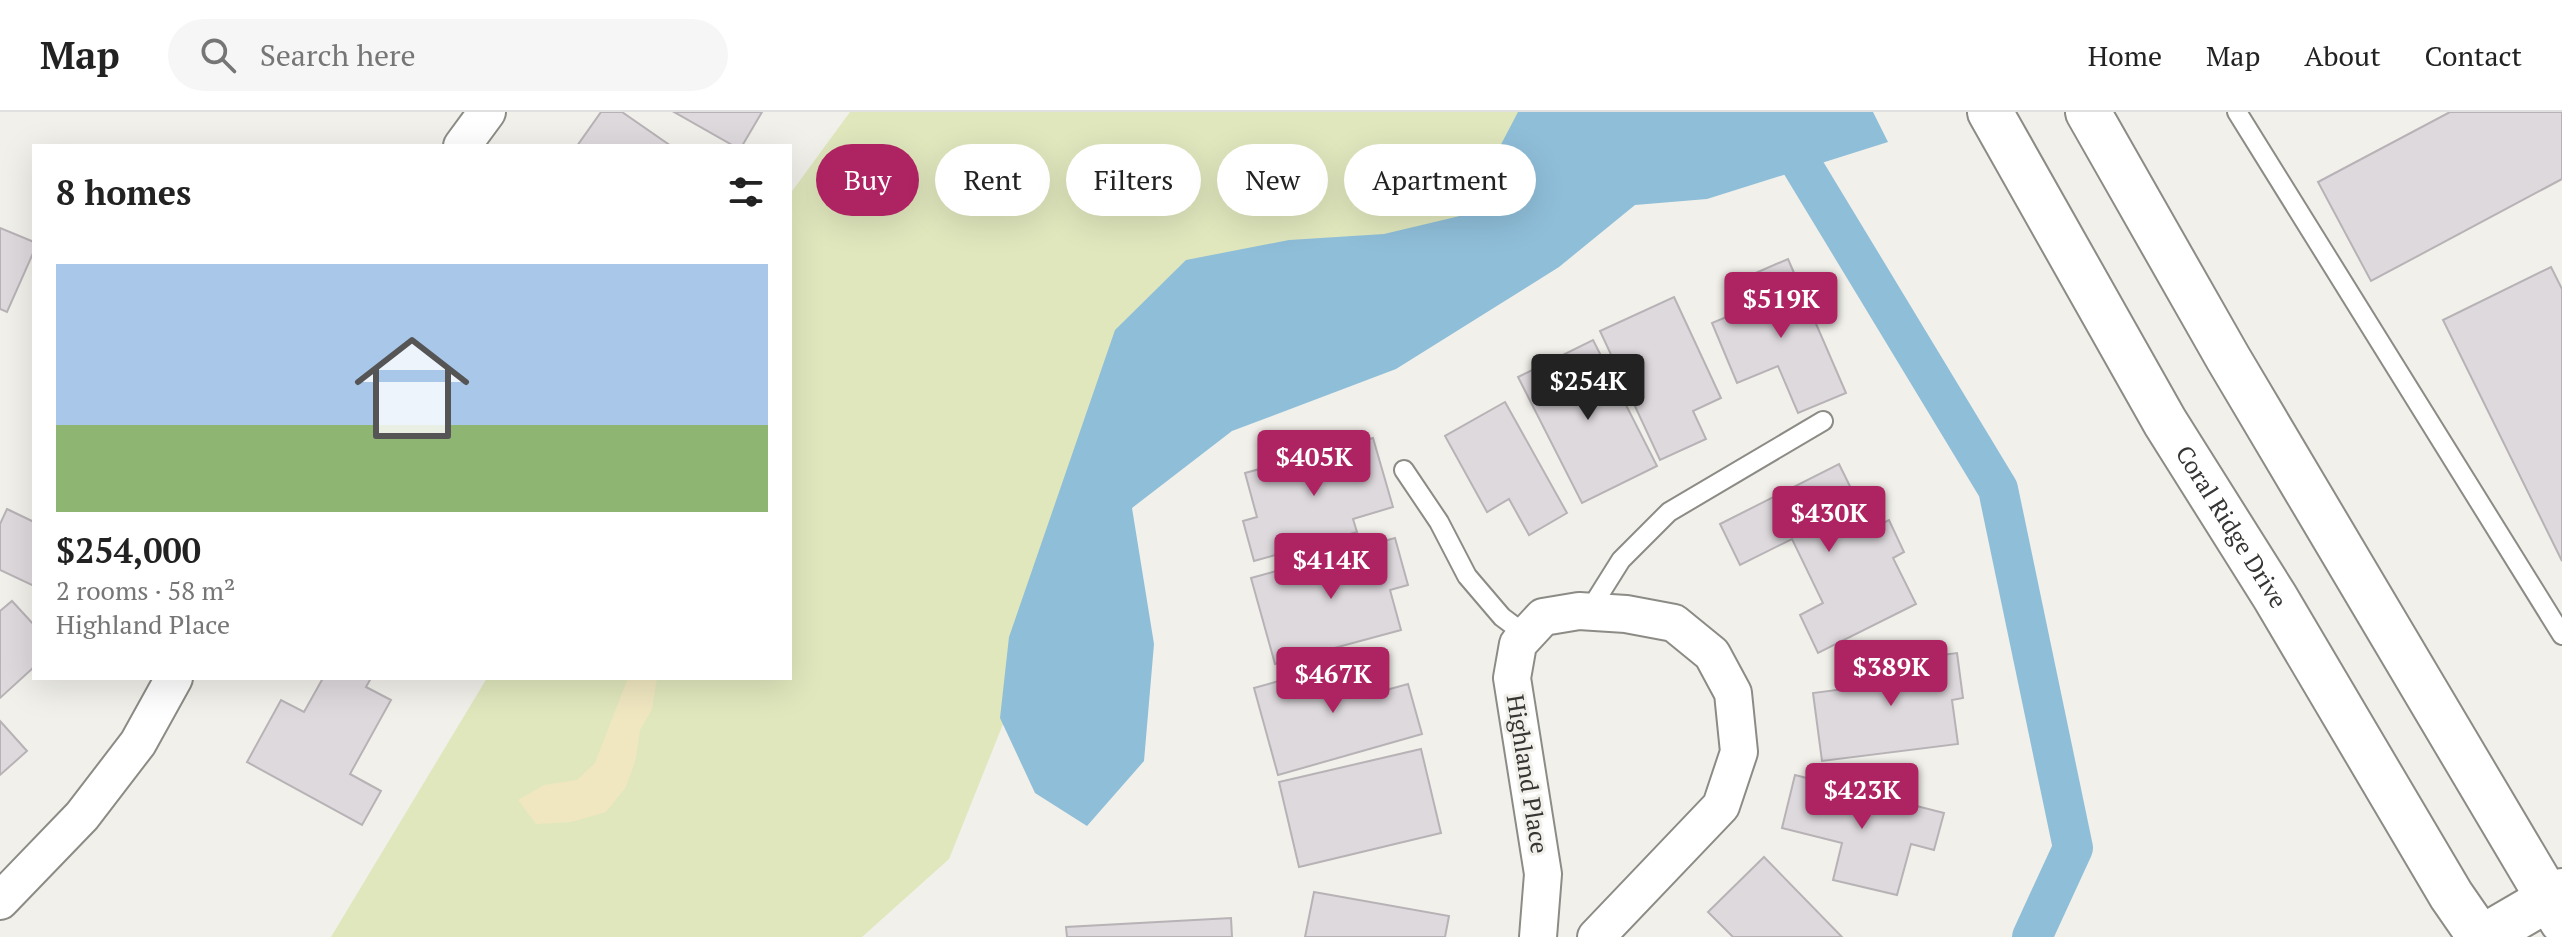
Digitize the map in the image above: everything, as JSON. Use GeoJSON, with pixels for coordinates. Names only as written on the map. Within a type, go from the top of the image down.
{"type":"FeatureCollection","features":[{"type":"Feature","properties":{"kind":"main road","name":"Coral Ridge Drive"},"geometry":{"type":"LineString","coordinates":[[1990,112],[2165,422],[2275,597],[2451,895],[2482,937]]}},
{"type":"Feature","properties":{"kind":"main road"},"geometry":{"type":"LineString","coordinates":[[2088,112],[2228,358],[2558,904],[2482,937]]}},
{"type":"Feature","properties":{"kind":"street"},"geometry":{"type":"LineString","coordinates":[[463,144],[487,112]]}},
{"type":"Feature","properties":{"kind":"street"},"geometry":{"type":"LineString","coordinates":[[1526,635],[1543,617],[1589,611],[1674,623],[1712,654],[1733,693],[1739,752],[1721,806],[1596,937]]}},
{"type":"Feature","properties":{"kind":"street","name":"Highland Place"},"geometry":{"type":"LineString","coordinates":[[1526,635],[1518,644],[1512,678],[1543,874],[1538,937]]}},
{"type":"Feature","properties":{"kind":"street"},"geometry":{"type":"LineString","coordinates":[[0,901],[82,816],[138,743],[173,680]]}},
{"type":"Feature","properties":{"kind":"lane"},"geometry":{"type":"LineString","coordinates":[[2237,112],[2562,635]]}},
{"type":"Feature","properties":{"kind":"lane"},"geometry":{"type":"LineString","coordinates":[[1589,611],[1621,560],[1669,512],[1823,421]]}},
{"type":"Feature","properties":{"kind":"lane"},"geometry":{"type":"LineString","coordinates":[[1404,470],[1439,522],[1467,576],[1502,617],[1526,635]]}},
{"type":"Feature","properties":{"kind":"green space"},"geometry":{"type":"Polygon","coordinates":[[[850,112],[1573,112],[1563,160],[1536,179],[1536,144],[1344,144],[1344,216],[1485,216],[1093,499],[949,859],[862,937],[331,937],[486,680],[792,680],[792,191],[816,158],[816,216],[919,216],[919,144],[827,144],[850,112]]]}},
{"type":"Feature","properties":{"kind":"sand"},"geometry":{"type":"Polygon","coordinates":[[[627,680],[657,680],[652,709],[640,730],[636,758],[626,787],[606,812],[571,822],[536,824],[518,800],[544,785],[577,780],[595,763],[627,680]]]}},
{"type":"Feature","properties":{"kind":"water"},"geometry":{"type":"Polygon","coordinates":[[[1518,112],[1873,112],[1888,142],[1707,199],[1635,205],[1559,267],[1396,369],[1232,431],[1132,508],[1154,644],[1144,761],[1087,826],[1035,793],[1000,718],[1009,637],[1115,330],[1186,260],[1289,240],[1384,234],[1460,216],[1536,216],[1536,144],[1501,144],[1518,112]]]}},
{"type":"Feature","properties":{"kind":"building"},"geometry":{"type":"Polygon","coordinates":[[[601,112],[622,112],[668,144],[578,144],[601,112]]]}},
{"type":"Feature","properties":{"kind":"building"},"geometry":{"type":"Polygon","coordinates":[[[674,112],[762,112],[743,144],[730,144],[674,112]]]}},
{"type":"Feature","properties":{"kind":"building"},"geometry":{"type":"Polygon","coordinates":[[[2450,112],[2562,112],[2562,179],[2371,281],[2318,182],[2450,112]]]}},
{"type":"Feature","properties":{"kind":"building"},"geometry":{"type":"Polygon","coordinates":[[[0,228],[32,241],[32,256],[7,312],[0,309],[0,228]]]}},
{"type":"Feature","properties":{"kind":"building"},"geometry":{"type":"Polygon","coordinates":[[[1788,259],[1846,393],[1798,413],[1778,366],[1737,383],[1712,323],[1762,302],[1751,275],[1788,259]]]}},
{"type":"Feature","properties":{"kind":"building"},"geometry":{"type":"Polygon","coordinates":[[[2551,267],[2562,289],[2562,561],[2443,320],[2551,267]]]}},
{"type":"Feature","properties":{"kind":"building"},"geometry":{"type":"Polygon","coordinates":[[[1674,297],[1721,398],[1693,411],[1706,439],[1660,460],[1600,331],[1674,297]]]}},
{"type":"Feature","properties":{"kind":"building"},"geometry":{"type":"Polygon","coordinates":[[[1593,340],[1657,466],[1582,503],[1518,377],[1593,340]]]}},
{"type":"Feature","properties":{"kind":"building"},"geometry":{"type":"Polygon","coordinates":[[[1505,402],[1567,513],[1529,535],[1509,499],[1487,512],[1445,436],[1505,402]]]}},
{"type":"Feature","properties":{"kind":"building"},"geometry":{"type":"Polygon","coordinates":[[[1373,438],[1393,507],[1353,519],[1357,532],[1254,561],[1243,521],[1257,517],[1245,473],[1373,438]]]}},
{"type":"Feature","properties":{"kind":"building"},"geometry":{"type":"Polygon","coordinates":[[[1839,464],[1871,529],[1889,520],[1904,552],[1893,558],[1916,604],[1818,653],[1800,615],[1823,603],[1792,539],[1740,565],[1720,524],[1839,464]]]}},
{"type":"Feature","properties":{"kind":"building"},"geometry":{"type":"Polygon","coordinates":[[[7,509],[32,521],[32,585],[0,570],[0,524],[7,509]]]}},
{"type":"Feature","properties":{"kind":"building"},"geometry":{"type":"Polygon","coordinates":[[[1395,538],[1408,585],[1390,590],[1401,630],[1275,664],[1251,578],[1395,538]]]}},
{"type":"Feature","properties":{"kind":"building"},"geometry":{"type":"Polygon","coordinates":[[[12,601],[32,623],[32,669],[0,698],[0,611],[12,601]]]}},
{"type":"Feature","properties":{"kind":"building"},"geometry":{"type":"Polygon","coordinates":[[[1957,653],[1963,698],[1952,700],[1958,744],[1822,761],[1813,693],[1852,688],[1849,667],[1957,653]]]}},
{"type":"Feature","properties":{"kind":"building"},"geometry":{"type":"Polygon","coordinates":[[[1368,656],[1379,692],[1408,684],[1422,734],[1278,775],[1254,688],[1368,656]]]}},
{"type":"Feature","properties":{"kind":"building"},"geometry":{"type":"Polygon","coordinates":[[[322,680],[370,680],[366,687],[391,700],[350,774],[381,791],[362,825],[247,762],[281,700],[304,712],[322,680]]]}},
{"type":"Feature","properties":{"kind":"building"},"geometry":{"type":"Polygon","coordinates":[[[0,721],[27,751],[0,775],[0,721]]]}},
{"type":"Feature","properties":{"kind":"building"},"geometry":{"type":"Polygon","coordinates":[[[1421,749],[1441,833],[1299,867],[1279,782],[1421,749]]]}},
{"type":"Feature","properties":{"kind":"building"},"geometry":{"type":"Polygon","coordinates":[[[1795,775],[1944,813],[1934,850],[1911,844],[1897,895],[1833,880],[1842,843],[1782,828],[1795,775]]]}},
{"type":"Feature","properties":{"kind":"building"},"geometry":{"type":"Polygon","coordinates":[[[1764,857],[1842,937],[1733,937],[1708,912],[1764,857]]]}},
{"type":"Feature","properties":{"kind":"building"},"geometry":{"type":"Polygon","coordinates":[[[1314,892],[1449,916],[1445,937],[1305,937],[1314,892]]]}},
{"type":"Feature","properties":{"kind":"building"},"geometry":{"type":"Polygon","coordinates":[[[1231,918],[1232,937],[1067,937],[1066,927],[1231,918]]]}},
{"type":"Feature","properties":{"kind":"waterway"},"geometry":{"type":"LineString","coordinates":[[1774,112],[1791,147],[1998,489],[2073,848],[2032,937]]}}]}
